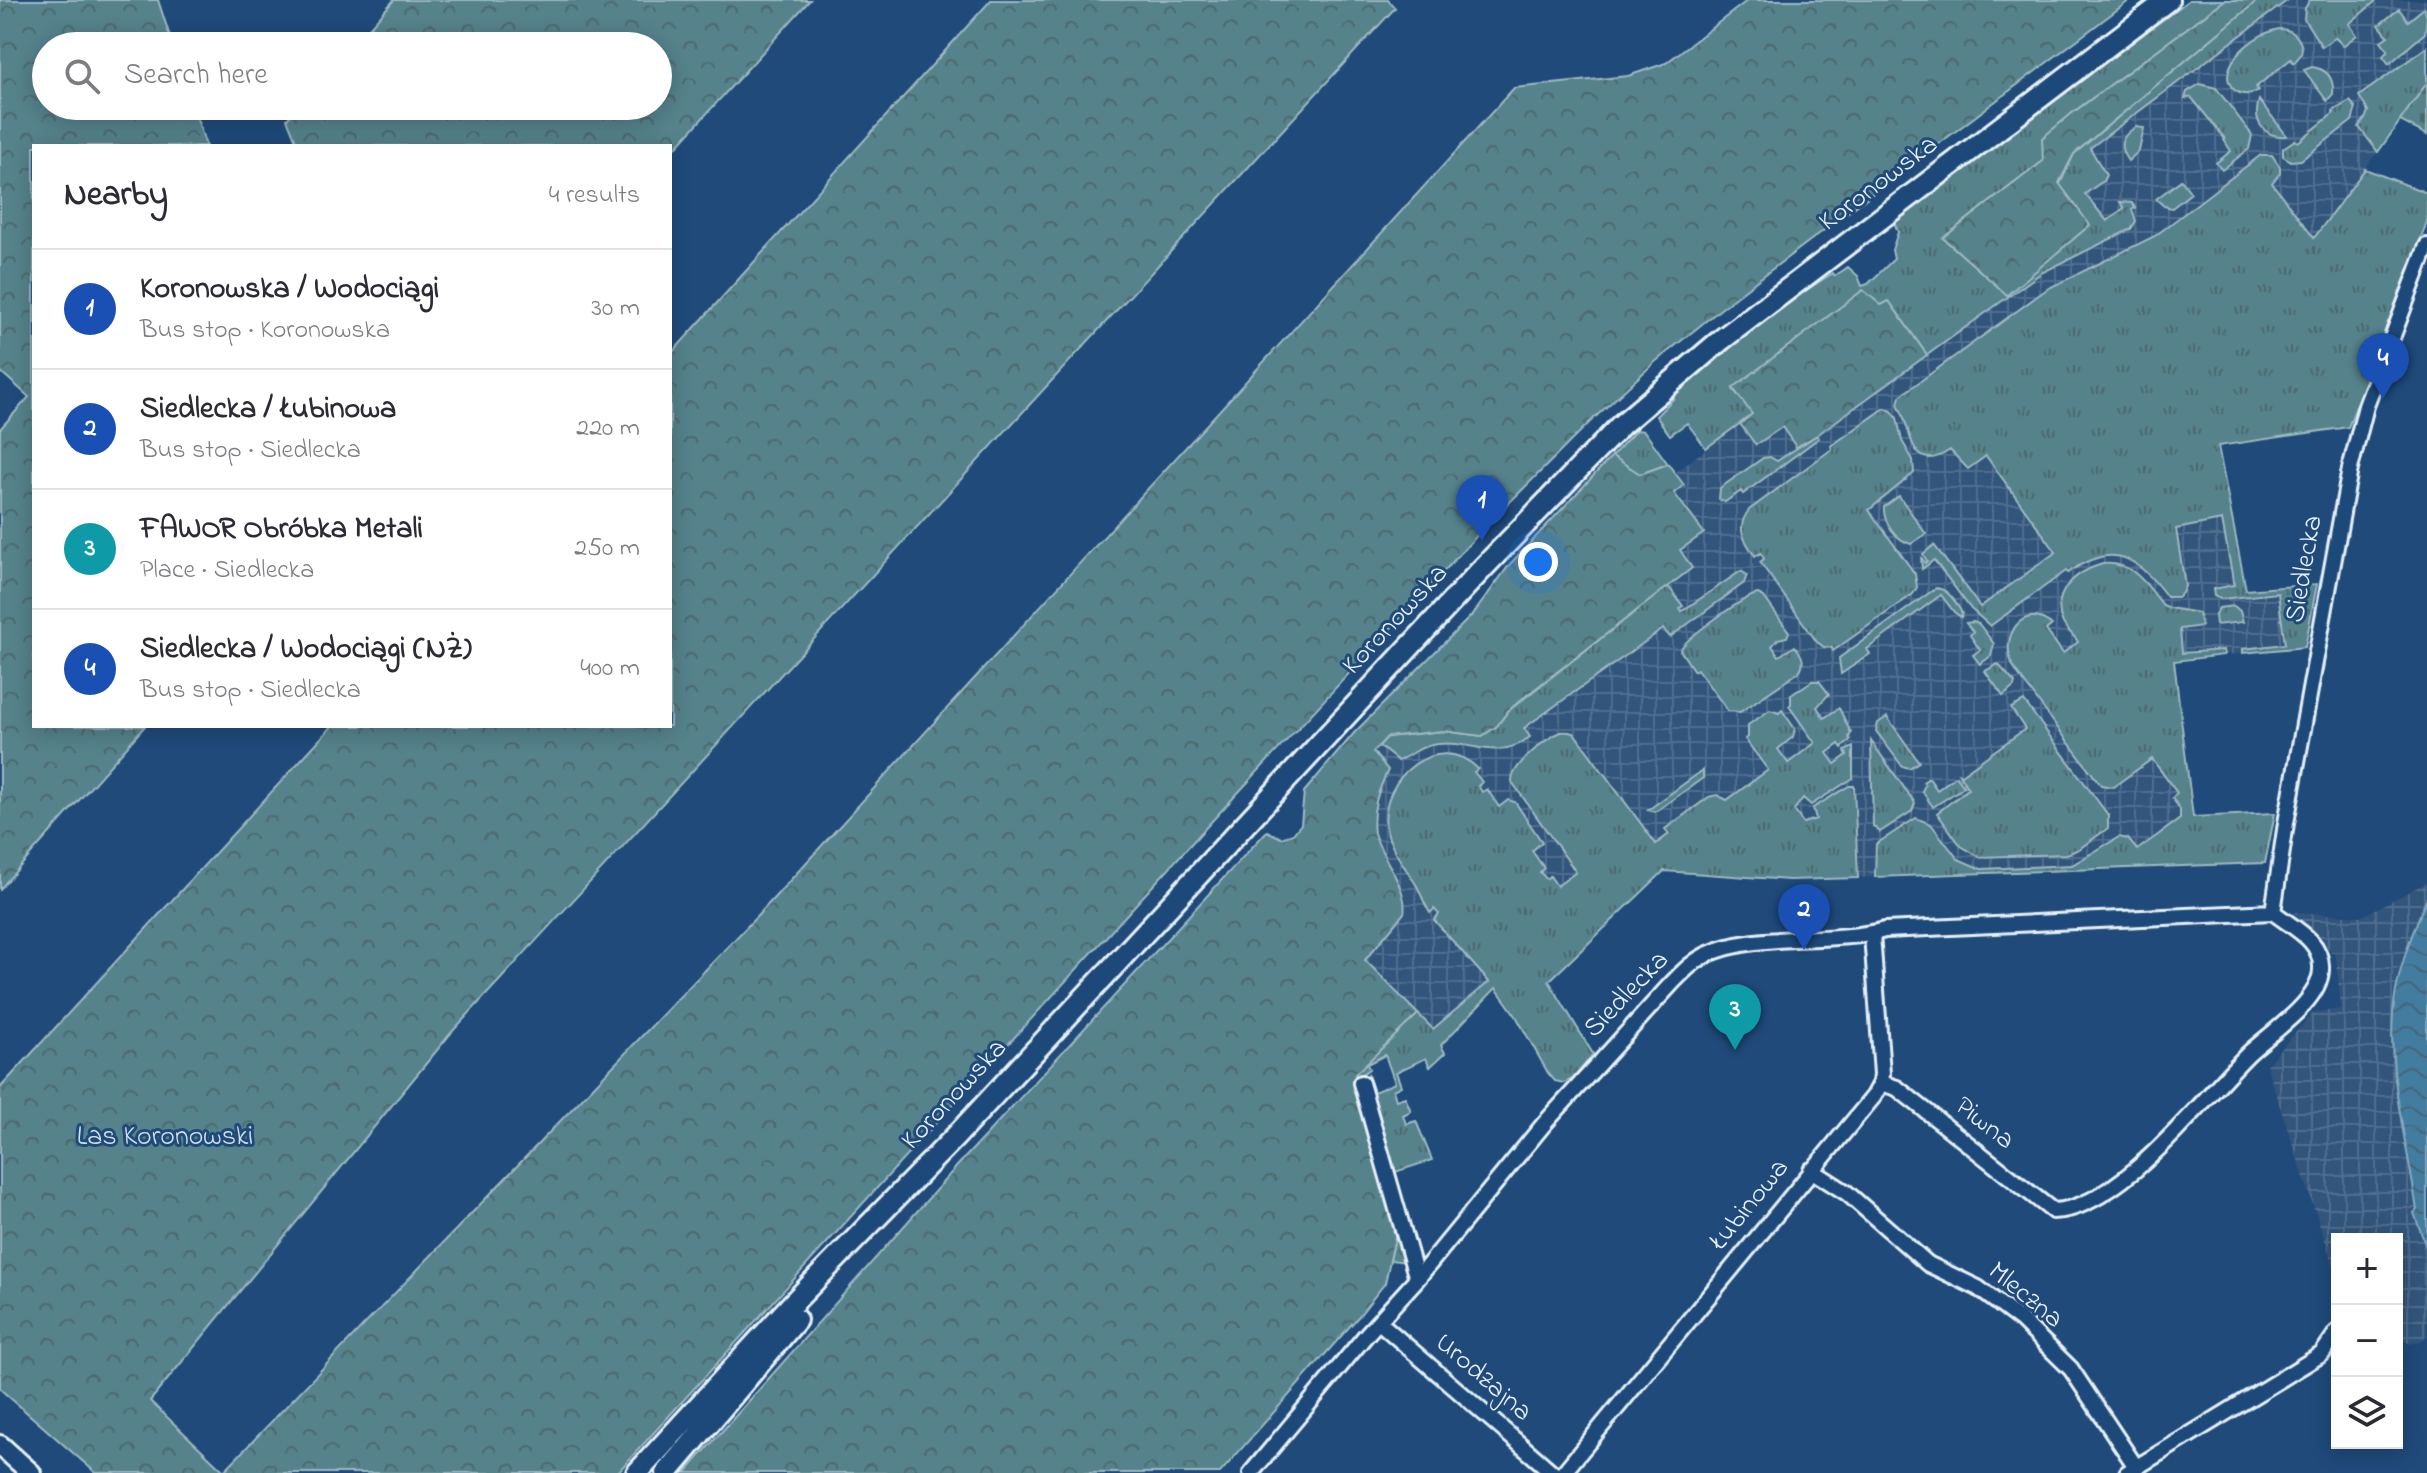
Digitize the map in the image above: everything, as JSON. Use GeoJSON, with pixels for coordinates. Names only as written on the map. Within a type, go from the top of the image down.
{"type":"FeatureCollection","features":[{"type":"Feature","properties":{"kind":"main road","name":"Koronowska"},"geometry":{"type":"LineString","coordinates":[[637,1473],[1482,569],[1621,425],[1721,340],[2168,0]]}},
{"type":"Feature","properties":{"kind":"main road","name":"Koronowska"},"geometry":{"type":"LineString","coordinates":[[667,1473],[855,1249],[873,1223]]}},
{"type":"Feature","properties":{"kind":"street","name":"Siedlecka"},"geometry":{"type":"LineString","coordinates":[[1251,1473],[1552,1115],[1690,965],[1707,955],[1740,945],[1910,929],[2273,912],[2286,823],[2350,469],[2366,406],[2427,246]]}},
{"type":"Feature","properties":{"kind":"street","name":"Piwna"},"geometry":{"type":"LineString","coordinates":[[1881,1083],[1897,1088],[2053,1211],[2074,1207],[2120,1181],[2177,1132],[2249,1053],[2316,988],[2321,972],[2318,950],[2310,939],[2273,912]]}},
{"type":"Feature","properties":{"kind":"street"},"geometry":{"type":"LineString","coordinates":[[1872,934],[1881,1083]]}},
{"type":"Feature","properties":{"kind":"street"},"geometry":{"type":"LineString","coordinates":[[1361,1083],[1417,1279]]}},
{"type":"Feature","properties":{"kind":"street","name":"Łubinowa"},"geometry":{"type":"LineString","coordinates":[[1563,1473],[1874,1096],[1881,1083]]}},
{"type":"Feature","properties":{"kind":"street","name":"Mleczna"},"geometry":{"type":"LineString","coordinates":[[1811,1170],[1847,1193],[1928,1264],[1978,1288],[2022,1321],[2071,1369],[2131,1470]]}},
{"type":"Feature","properties":{"kind":"street","name":"Urodzajna"},"geometry":{"type":"LineString","coordinates":[[1379,1322],[1553,1473]]}},
{"type":"Feature","properties":{"kind":"street"},"geometry":{"type":"LineString","coordinates":[[2131,1470],[2322,1354],[2331,1341]]}},
{"type":"Feature","properties":{"kind":"street"},"geometry":{"type":"LineString","coordinates":[[0,1445],[31,1473]]}},
{"type":"Feature","properties":{"kind":"shaded area"},"geometry":{"type":"Polygon","coordinates":[[[2258,0],[2427,0],[2427,83],[2365,169],[2427,193],[2427,222],[2348,427],[2218,446],[2246,590],[2317,584],[2305,647],[2174,661],[2185,867],[1789,880],[1664,871],[1589,940],[1518,1013],[1494,982],[1435,1031],[1368,966],[1364,958],[1405,899],[1374,833],[1374,810],[1380,787],[1372,752],[1387,737],[1522,699],[1692,568],[1679,550],[1674,493],[1683,485],[1675,472],[1740,424],[1756,445],[1782,426],[1797,447],[2074,154],[2258,0]]]}},
{"type":"Feature","properties":{"kind":"shaded area"},"geometry":{"type":"Polygon","coordinates":[[[2427,882],[2427,897],[2412,934],[2396,992],[2393,1053],[2417,1210],[2414,1213],[2427,1249],[2427,1335],[2421,1341],[2410,1344],[2403,1340],[2403,1233],[2331,1233],[2331,1258],[2266,1065],[2313,1013],[2341,1009],[2336,957],[2294,912],[2362,916],[2427,882]]]}},
{"type":"Feature","properties":{"kind":"green space"},"geometry":{"type":"Polygon","coordinates":[[[0,0],[158,0],[168,32],[32,32],[32,120],[198,120],[205,144],[32,144],[32,728],[143,728],[0,889],[0,429],[29,397],[0,371],[0,0]]]}},
{"type":"Feature","properties":{"kind":"green space"},"geometry":{"type":"Polygon","coordinates":[[[394,0],[810,0],[672,152],[672,144],[297,144],[287,120],[672,120],[672,32],[365,32],[394,0]]]}},
{"type":"Feature","properties":{"kind":"green space","name":"Las Koronowski"},"geometry":{"type":"Polygon","coordinates":[[[991,0],[1388,0],[1395,8],[451,1033],[150,1401],[224,1471],[762,911],[1514,88],[1628,76],[1666,63],[1748,0],[2130,0],[1743,291],[1655,362],[1590,422],[1485,527],[1210,823],[617,1473],[96,1473],[0,1389],[0,1088],[330,728],[672,728],[672,353],[991,0]]]}},
{"type":"Feature","properties":{"kind":"green space"},"geometry":{"type":"Polygon","coordinates":[[[2189,0],[2225,0],[2071,114],[2043,161],[1943,238],[2008,295],[2074,154],[2258,0],[2288,0],[2090,148],[2106,175],[2103,181],[2085,194],[2107,221],[2124,208],[2120,202],[2132,203],[2136,221],[2131,229],[2041,273],[1927,355],[1889,301],[1733,389],[1753,414],[1706,448],[1687,423],[1670,435],[1656,416],[1674,398],[1670,392],[1788,302],[1833,273],[1835,276],[1848,267],[1858,276],[1862,286],[1868,284],[1894,259],[1892,250],[1898,232],[1894,222],[2189,0]]]}},
{"type":"Feature","properties":{"kind":"green space"},"geometry":{"type":"Polygon","coordinates":[[[2225,0],[2258,0],[2074,154],[2059,183],[2090,225],[2007,295],[1943,238],[2043,161],[2042,138],[2225,0]]]}},
{"type":"Feature","properties":{"kind":"green space"},"geometry":{"type":"Polygon","coordinates":[[[2310,0],[2377,0],[2349,24],[2357,35],[2343,46],[2335,37],[2322,47],[2304,19],[2310,0]]]}},
{"type":"Feature","properties":{"kind":"green space"},"geometry":{"type":"Polygon","coordinates":[[[2424,8],[2427,17],[2425,33],[2389,64],[2383,56],[2388,50],[2381,41],[2388,36],[2379,25],[2399,9],[2408,21],[2424,8]]]}},
{"type":"Feature","properties":{"kind":"green space"},"geometry":{"type":"Polygon","coordinates":[[[2279,29],[2297,36],[2301,54],[2294,63],[2291,59],[2256,87],[2258,91],[2248,94],[2235,91],[2228,78],[2233,61],[2254,40],[2279,29]]]}},
{"type":"Feature","properties":{"kind":"green space"},"geometry":{"type":"Polygon","coordinates":[[[2427,47],[2427,83],[2378,152],[2359,127],[2368,111],[2359,96],[2427,47]]]}},
{"type":"Feature","properties":{"kind":"green space"},"geometry":{"type":"Polygon","coordinates":[[[2312,67],[2326,72],[2331,79],[2333,94],[2327,101],[2304,70],[2312,67]]]}},
{"type":"Feature","properties":{"kind":"green space"},"geometry":{"type":"Polygon","coordinates":[[[2427,83],[2427,135],[2400,121],[2427,83]]]}},
{"type":"Feature","properties":{"kind":"green space"},"geometry":{"type":"Polygon","coordinates":[[[2200,84],[2216,88],[2252,135],[2249,149],[2222,170],[2216,163],[2231,151],[2225,139],[2191,97],[2185,99],[2187,92],[2200,84]]]}},
{"type":"Feature","properties":{"kind":"green space"},"geometry":{"type":"Polygon","coordinates":[[[2259,100],[2287,136],[2272,134],[2262,127],[2257,115],[2259,100]]]}},
{"type":"Feature","properties":{"kind":"green space"},"geometry":{"type":"Polygon","coordinates":[[[2350,101],[2356,108],[2352,121],[2301,160],[2291,161],[2283,156],[2283,148],[2295,140],[2298,142],[2333,111],[2350,101]]]}},
{"type":"Feature","properties":{"kind":"green space"},"geometry":{"type":"Polygon","coordinates":[[[2136,127],[2144,128],[2139,151],[2128,161],[2122,151],[2122,142],[2136,127]]]}},
{"type":"Feature","properties":{"kind":"green space"},"geometry":{"type":"Polygon","coordinates":[[[2261,155],[2272,155],[2280,167],[2280,173],[2272,183],[2314,238],[2365,169],[2427,193],[2427,222],[2348,427],[2218,446],[2246,590],[2317,584],[2305,647],[2243,653],[2243,649],[2285,644],[2278,593],[2221,599],[2214,596],[2213,589],[2234,585],[2222,520],[2176,529],[2185,586],[2177,597],[2167,597],[2134,563],[2111,556],[2098,557],[2068,573],[2066,571],[1990,626],[1971,609],[1934,560],[1922,569],[1921,557],[1925,563],[1927,561],[1923,554],[1934,545],[1980,607],[2056,552],[1986,456],[1968,469],[1950,450],[1937,457],[1927,458],[1919,454],[1898,404],[1900,396],[2047,289],[2155,236],[2261,155]]]}},
{"type":"Feature","properties":{"kind":"green space"},"geometry":{"type":"Polygon","coordinates":[[[2181,180],[2191,193],[2172,208],[2156,199],[2181,180]]]}},
{"type":"Feature","properties":{"kind":"green space"},"geometry":{"type":"Polygon","coordinates":[[[1863,290],[1881,305],[1889,301],[1927,355],[1796,447],[1782,427],[1756,445],[1740,424],[1752,414],[1733,388],[1863,290]]]}},
{"type":"Feature","properties":{"kind":"green space"},"geometry":{"type":"Polygon","coordinates":[[[1885,408],[1897,418],[1902,441],[1913,460],[1914,473],[1869,510],[1915,574],[1917,587],[1913,594],[1833,651],[1817,642],[1760,562],[1764,559],[1761,553],[1755,556],[1745,539],[1742,523],[1749,510],[1885,408]]]}},
{"type":"Feature","properties":{"kind":"green space"},"geometry":{"type":"Polygon","coordinates":[[[1636,430],[1644,431],[1668,464],[1640,474],[1612,456],[1636,430]]]}},
{"type":"Feature","properties":{"kind":"green space"},"geometry":{"type":"Polygon","coordinates":[[[1817,435],[1819,438],[1743,494],[1741,491],[1725,502],[1719,499],[1720,488],[1763,458],[1770,457],[1777,461],[1817,435]]]}},
{"type":"Feature","properties":{"kind":"green space"},"geometry":{"type":"Polygon","coordinates":[[[1612,456],[1640,474],[1668,464],[1684,485],[1674,493],[1704,533],[1680,550],[1692,568],[1522,699],[1497,726],[1482,736],[1443,731],[1387,737],[1373,752],[1388,770],[1376,801],[1374,833],[1399,883],[1404,913],[1365,960],[1418,1014],[1355,1074],[1397,1228],[1385,1283],[1220,1473],[685,1473],[959,1164],[1267,831],[1281,838],[1293,834],[1301,824],[1304,792],[1355,732],[1474,613],[1510,564],[1612,456]]]}},
{"type":"Feature","properties":{"kind":"green space"},"geometry":{"type":"Polygon","coordinates":[[[1899,496],[1926,534],[1911,544],[1896,534],[1886,519],[1884,507],[1899,496]]]}},
{"type":"Feature","properties":{"kind":"green space"},"geometry":{"type":"Polygon","coordinates":[[[2103,564],[2131,570],[2163,605],[2198,613],[2202,626],[2180,629],[2182,653],[2223,650],[2224,655],[2174,661],[2193,817],[2275,813],[2265,863],[1875,877],[1876,844],[1916,818],[1931,824],[1958,859],[1981,869],[2072,865],[2119,837],[2128,839],[2137,850],[2180,819],[2180,809],[2172,798],[2177,793],[2152,759],[2113,787],[2101,785],[2012,664],[2009,643],[2012,633],[2023,619],[2032,617],[2052,625],[2046,630],[2063,653],[2078,642],[2063,623],[2060,612],[2062,594],[2074,579],[2103,564]]]}},
{"type":"Feature","properties":{"kind":"green space"},"geometry":{"type":"Polygon","coordinates":[[[1741,571],[1747,575],[1744,583],[1670,637],[1663,629],[1524,728],[1530,737],[1517,745],[1495,750],[1451,744],[1432,745],[1398,761],[1379,746],[1387,737],[1443,731],[1482,736],[1497,726],[1508,711],[1668,586],[1683,606],[1680,608],[1682,611],[1741,571]]]}},
{"type":"Feature","properties":{"kind":"green space"},"geometry":{"type":"Polygon","coordinates":[[[1936,588],[1952,597],[1962,613],[1961,617],[1941,595],[1867,649],[1870,654],[1841,674],[1839,658],[1936,588]]]}},
{"type":"Feature","properties":{"kind":"green space"},"geometry":{"type":"Polygon","coordinates":[[[1758,594],[1764,597],[1789,632],[1787,637],[1778,639],[1772,646],[1779,656],[1795,646],[1803,662],[1799,672],[1740,712],[1728,711],[1680,650],[1716,618],[1758,594]]]}},
{"type":"Feature","properties":{"kind":"green space"},"geometry":{"type":"Polygon","coordinates":[[[2234,606],[2240,611],[2243,622],[2216,625],[2215,615],[2219,608],[2234,606]]]}},
{"type":"Feature","properties":{"kind":"green space"},"geometry":{"type":"Polygon","coordinates":[[[1966,623],[1979,624],[1994,644],[1991,656],[1980,664],[1973,655],[1980,650],[1966,623]]]}},
{"type":"Feature","properties":{"kind":"green space"},"geometry":{"type":"Polygon","coordinates":[[[1998,664],[2015,683],[2003,696],[1985,671],[1998,664]]]}},
{"type":"Feature","properties":{"kind":"green space"},"geometry":{"type":"Polygon","coordinates":[[[1812,681],[1819,681],[1829,694],[1817,707],[1824,718],[1839,708],[1851,733],[1850,740],[1842,748],[1839,744],[1827,753],[1835,764],[1847,755],[1845,751],[1853,747],[1853,778],[1811,805],[1803,798],[1794,810],[1803,823],[1816,819],[1813,808],[1854,786],[1858,878],[1789,880],[1664,871],[1549,981],[1593,1054],[1573,1079],[1564,1083],[1555,1081],[1548,1073],[1516,1016],[1496,988],[1441,1045],[1445,1053],[1430,1067],[1426,1058],[1396,1072],[1401,1086],[1393,1090],[1396,1100],[1405,1097],[1411,1111],[1403,1115],[1406,1124],[1416,1121],[1432,1160],[1392,1173],[1363,1081],[1368,1075],[1374,1092],[1395,1083],[1385,1055],[1367,1064],[1369,1069],[1358,1077],[1407,1262],[1390,1260],[1397,1228],[1355,1073],[1418,1014],[1433,1029],[1489,982],[1434,920],[1439,914],[1434,909],[1430,913],[1391,843],[1386,827],[1386,809],[1401,777],[1429,757],[1446,754],[1462,758],[1478,769],[1474,772],[1482,782],[1478,786],[1482,792],[1487,789],[1499,807],[1508,800],[1515,802],[1542,842],[1532,851],[1544,868],[1540,872],[1546,879],[1550,876],[1557,886],[1576,872],[1512,782],[1517,768],[1539,746],[1561,732],[1574,733],[1656,844],[1669,834],[1665,829],[1709,797],[1717,795],[1727,800],[1768,770],[1745,739],[1748,737],[1748,725],[1770,710],[1779,713],[1782,710],[1795,729],[1793,737],[1778,749],[1788,763],[1815,743],[1789,706],[1791,695],[1812,681]]]}},
{"type":"Feature","properties":{"kind":"green space"},"geometry":{"type":"Polygon","coordinates":[[[2024,701],[2108,815],[2108,828],[2067,854],[1980,857],[1961,846],[1937,813],[1968,789],[1959,774],[2025,729],[2011,708],[2024,701]]]}},
{"type":"Feature","properties":{"kind":"green space"},"geometry":{"type":"Polygon","coordinates":[[[1887,717],[1919,762],[1909,768],[1902,766],[1876,731],[1878,723],[1887,717]]]}},
{"type":"Feature","properties":{"kind":"green space"},"geometry":{"type":"Polygon","coordinates":[[[1871,741],[1915,803],[1912,811],[1880,832],[1873,826],[1871,741]]]}},
{"type":"Feature","properties":{"kind":"green space"},"geometry":{"type":"Polygon","coordinates":[[[1703,770],[1703,778],[1655,812],[1648,810],[1703,770]]]}},
{"type":"Feature","properties":{"kind":"green space"},"geometry":{"type":"Polygon","coordinates":[[[1956,776],[1964,787],[1933,807],[1922,791],[1923,782],[1929,778],[1937,790],[1956,776]]]}},
{"type":"Feature","properties":{"kind":"water"},"geometry":{"type":"Polygon","coordinates":[[[2427,897],[2427,1249],[2414,1213],[2417,1210],[2397,1098],[2392,1044],[2396,991],[2409,943],[2427,897]]]}},
{"type":"Feature","properties":{"kind":"place","name":"Siedlecka / Wodociągi (NŻ)"},"geometry":{"type":"Point","coordinates":[2383,399]}},
{"type":"Feature","properties":{"kind":"place","name":"Koronowska / Wodociągi"},"geometry":{"type":"Point","coordinates":[1482,541]}},
{"type":"Feature","properties":{"kind":"place","name":"Siedlecka / Łubinowa"},"geometry":{"type":"Point","coordinates":[1804,950]}},
{"type":"Feature","properties":{"kind":"place","name":"FAWOR Obróbka Metali"},"geometry":{"type":"Point","coordinates":[1735,1050]}}]}
